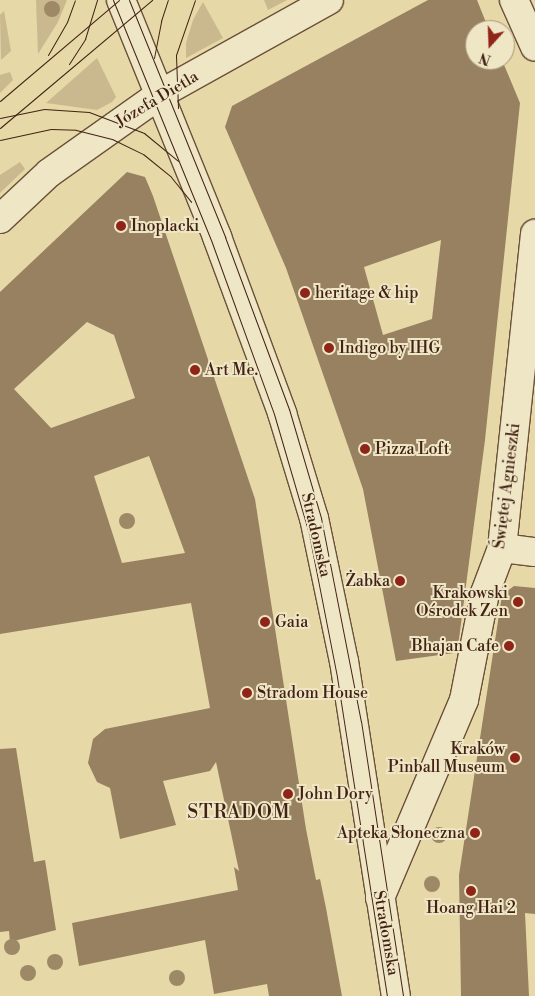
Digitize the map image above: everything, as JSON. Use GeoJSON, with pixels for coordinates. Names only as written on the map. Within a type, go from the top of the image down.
{"type":"FeatureCollection","features":[{"type":"Feature","properties":{"kind":"street","name":"Stradomska"},"geometry":{"type":"LineString","coordinates":[[122,0],[162,93],[282,413],[314,518],[344,661],[396,996]]}},
{"type":"Feature","properties":{"kind":"street","name":"Józefa Dietla"},"geometry":{"type":"LineString","coordinates":[[0,219],[49,173],[162,93],[329,0]]}},
{"type":"Feature","properties":{"kind":"street"},"geometry":{"type":"LineString","coordinates":[[514,0],[535,47]]}},
{"type":"Feature","properties":{"kind":"street","name":"Świętej Agnieszki"},"geometry":{"type":"LineString","coordinates":[[380,898],[464,700],[484,593],[502,548],[535,234]]}},
{"type":"Feature","properties":{"kind":"street"},"geometry":{"type":"LineString","coordinates":[[502,548],[535,552]]}},
{"type":"Feature","properties":{"kind":"shaded area"},"geometry":{"type":"Polygon","coordinates":[[[36,0],[67,0],[58,22],[38,54],[36,0]]]}},
{"type":"Feature","properties":{"kind":"shaded area"},"geometry":{"type":"Polygon","coordinates":[[[264,0],[287,0],[268,10],[264,0]]]}},
{"type":"Feature","properties":{"kind":"shaded area"},"geometry":{"type":"Polygon","coordinates":[[[203,2],[223,38],[186,58],[186,43],[193,20],[203,2]]]}},
{"type":"Feature","properties":{"kind":"shaded area"},"geometry":{"type":"Polygon","coordinates":[[[4,11],[11,51],[1,60],[0,15],[4,11]]]}},
{"type":"Feature","properties":{"kind":"shaded area"},"geometry":{"type":"Polygon","coordinates":[[[97,58],[116,97],[112,102],[97,110],[46,103],[97,58]]]}},
{"type":"Feature","properties":{"kind":"shaded area"},"geometry":{"type":"Polygon","coordinates":[[[10,72],[13,80],[0,93],[0,75],[10,72]]]}},
{"type":"Feature","properties":{"kind":"shaded area"},"geometry":{"type":"Polygon","coordinates":[[[20,162],[25,169],[0,193],[0,175],[20,162]]]}},
{"type":"Feature","properties":{"kind":"building"},"geometry":{"type":"Polygon","coordinates":[[[428,0],[477,0],[485,20],[465,20],[465,70],[506,70],[520,103],[485,440],[459,639],[454,653],[396,661],[363,489],[286,268],[225,127],[232,106],[428,0]],[[441,240],[364,267],[383,335],[432,319],[441,240]]]}},
{"type":"Feature","properties":{"kind":"building"},"geometry":{"type":"Polygon","coordinates":[[[127,172],[145,177],[255,499],[306,829],[316,880],[320,879],[342,996],[269,996],[267,984],[214,994],[205,940],[79,966],[72,923],[238,890],[234,867],[239,871],[216,762],[210,771],[163,781],[176,825],[120,839],[110,788],[97,782],[88,763],[93,739],[105,729],[210,708],[191,603],[0,634],[0,292],[127,172]],[[87,322],[14,389],[51,428],[135,398],[114,335],[87,322]],[[149,456],[94,476],[122,563],[185,553],[149,456]]]}},
{"type":"Feature","properties":{"kind":"building"},"geometry":{"type":"Polygon","coordinates":[[[514,586],[535,588],[535,914],[525,913],[529,996],[461,996],[459,875],[502,595],[514,586]]]}},
{"type":"Feature","properties":{"kind":"building"},"geometry":{"type":"Polygon","coordinates":[[[16,748],[34,862],[45,860],[56,930],[10,942],[9,931],[0,932],[0,749],[16,748]]]}},
{"type":"Feature","properties":{"kind":"tram line"},"geometry":{"type":"LineString","coordinates":[[48,55],[67,22],[75,0]]}},
{"type":"Feature","properties":{"kind":"tram line"},"geometry":{"type":"LineString","coordinates":[[69,64],[85,39],[97,0]]}},
{"type":"Feature","properties":{"kind":"tram line"},"geometry":{"type":"LineString","coordinates":[[113,0],[211,240],[274,414],[309,534],[337,677],[387,996]]}},
{"type":"Feature","properties":{"kind":"tram line"},"geometry":{"type":"LineString","coordinates":[[0,101],[119,0]]}},
{"type":"Feature","properties":{"kind":"tram line"},"geometry":{"type":"LineString","coordinates":[[129,0],[225,237],[289,409],[321,518],[361,721],[403,996]]}},
{"type":"Feature","properties":{"kind":"tram line"},"geometry":{"type":"LineString","coordinates":[[0,128],[152,0]]}},
{"type":"Feature","properties":{"kind":"tram line"},"geometry":{"type":"LineString","coordinates":[[154,58],[161,21],[168,0]]}},
{"type":"Feature","properties":{"kind":"tram line"},"geometry":{"type":"LineString","coordinates":[[178,108],[176,55],[195,0]]}},
{"type":"Feature","properties":{"kind":"tram line"},"geometry":{"type":"LineString","coordinates":[[0,118],[44,109],[89,112],[144,133],[178,161]]}},
{"type":"Feature","properties":{"kind":"tram line"},"geometry":{"type":"LineString","coordinates":[[0,140],[51,129],[76,130],[112,139],[143,154],[171,177],[191,202]]}},
{"type":"Feature","properties":{"kind":"place","name":"Inoplacki"},"geometry":{"type":"Point","coordinates":[121,226]}},
{"type":"Feature","properties":{"kind":"place","name":"heritage & hip"},"geometry":{"type":"Point","coordinates":[305,293]}},
{"type":"Feature","properties":{"kind":"place","name":"Indigo by IHG"},"geometry":{"type":"Point","coordinates":[329,348]}},
{"type":"Feature","properties":{"kind":"place","name":"Art Me."},"geometry":{"type":"Point","coordinates":[195,370]}},
{"type":"Feature","properties":{"kind":"place","name":"Pizza Loft"},"geometry":{"type":"Point","coordinates":[365,449]}},
{"type":"Feature","properties":{"kind":"place","name":"Żabka"},"geometry":{"type":"Point","coordinates":[400,581]}},
{"type":"Feature","properties":{"kind":"place","name":"Krakowski Ośrodek Zen"},"geometry":{"type":"Point","coordinates":[518,602]}},
{"type":"Feature","properties":{"kind":"place","name":"Gaia"},"geometry":{"type":"Point","coordinates":[265,622]}},
{"type":"Feature","properties":{"kind":"place","name":"Bhajan Cafe"},"geometry":{"type":"Point","coordinates":[509,646]}},
{"type":"Feature","properties":{"kind":"place","name":"Stradom House"},"geometry":{"type":"Point","coordinates":[247,693]}},
{"type":"Feature","properties":{"kind":"place","name":"Kraków Pinball Museum"},"geometry":{"type":"Point","coordinates":[515,758]}},
{"type":"Feature","properties":{"kind":"place","name":"John Dory"},"geometry":{"type":"Point","coordinates":[288,794]}},
{"type":"Feature","properties":{"kind":"place","name":"Apteka Słoneczna"},"geometry":{"type":"Point","coordinates":[475,833]}},
{"type":"Feature","properties":{"kind":"place","name":"Hoang Hai 2"},"geometry":{"type":"Point","coordinates":[471,891]}},
{"type":"Feature","properties":{"kind":"district","name":"STRADOM"},"geometry":{"type":"Point","coordinates":[239,813]}}]}
